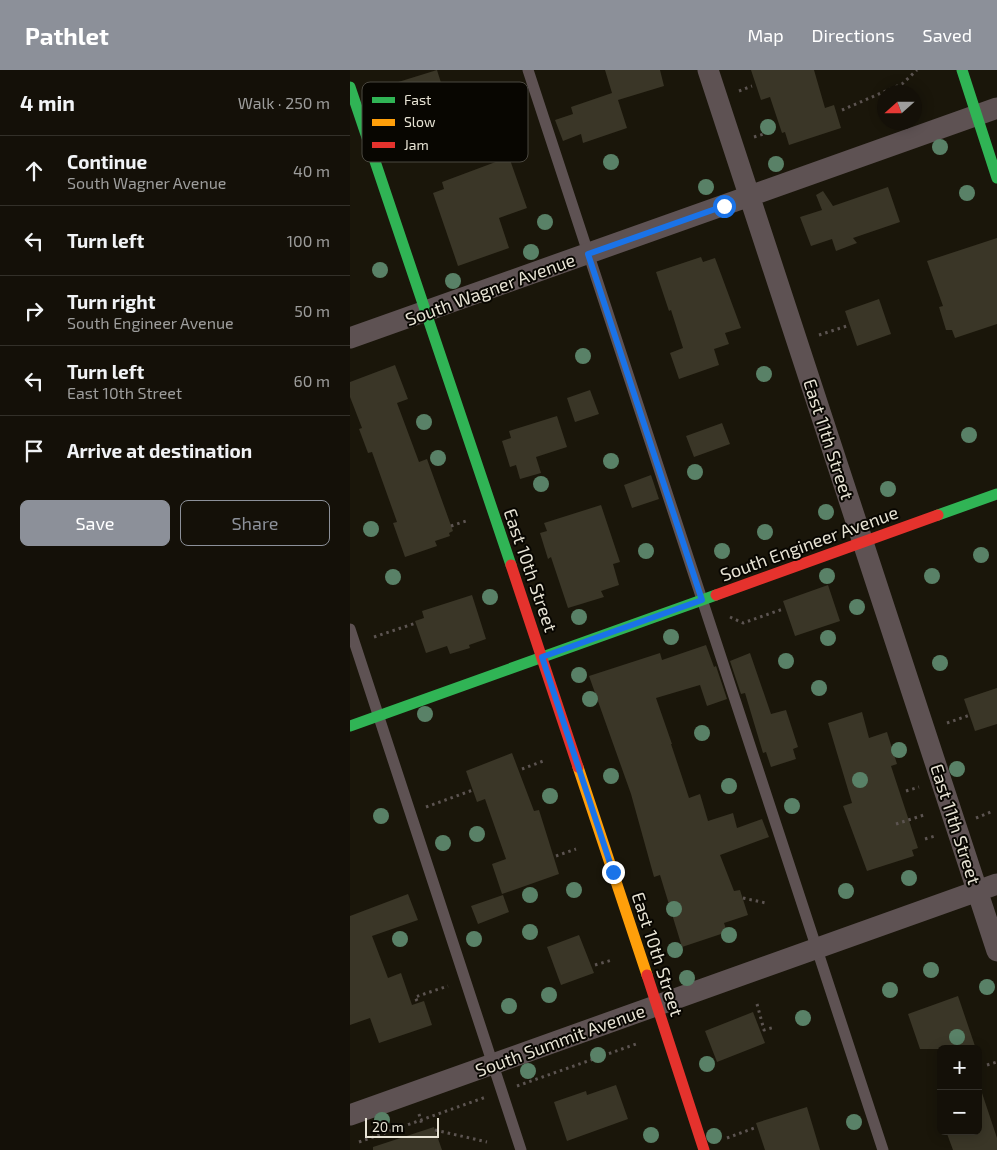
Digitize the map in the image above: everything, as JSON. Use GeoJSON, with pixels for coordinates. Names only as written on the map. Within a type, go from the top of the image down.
{"type":"FeatureCollection","features":[{"type":"Feature","properties":{"kind":"street","name":"East 11th Street"},"geometry":{"type":"LineString","coordinates":[[708,70],[863,542],[987,888],[997,951]]}},
{"type":"Feature","properties":{"kind":"street"},"geometry":{"type":"LineString","coordinates":[[962,70],[997,178]]}},
{"type":"Feature","properties":{"kind":"street","name":"East 10th Street"},"geometry":{"type":"LineString","coordinates":[[350,87],[362,123]]}},
{"type":"Feature","properties":{"kind":"street","name":"South Wagner Avenue"},"geometry":{"type":"LineString","coordinates":[[350,338],[997,108]]}},
{"type":"Feature","properties":{"kind":"street","name":"East 10th Street"},"geometry":{"type":"LineString","coordinates":[[375,162],[542,657],[704,1150]]}},
{"type":"Feature","properties":{"kind":"street","name":"South Engineer Avenue"},"geometry":{"type":"LineString","coordinates":[[350,726],[997,494]]}},
{"type":"Feature","properties":{"kind":"street","name":"South Summit Avenue"},"geometry":{"type":"LineString","coordinates":[[350,1115],[987,888]]}},
{"type":"Feature","properties":{"kind":"lane"},"geometry":{"type":"LineString","coordinates":[[528,70],[883,1150]]}},
{"type":"Feature","properties":{"kind":"lane"},"geometry":{"type":"LineString","coordinates":[[350,629],[521,1150]]}},
{"type":"Feature","properties":{"kind":"path"},"geometry":{"type":"LineString","coordinates":[[842,110],[902,84],[917,70]]}},
{"type":"Feature","properties":{"kind":"path"},"geometry":{"type":"LineString","coordinates":[[733,93],[752,86]]}},
{"type":"Feature","properties":{"kind":"path"},"geometry":{"type":"LineString","coordinates":[[748,139],[767,132]]}},
{"type":"Feature","properties":{"kind":"path"},"geometry":{"type":"LineString","coordinates":[[819,335],[850,325]]}},
{"type":"Feature","properties":{"kind":"path"},"geometry":{"type":"LineString","coordinates":[[451,526],[477,517]]}},
{"type":"Feature","properties":{"kind":"path"},"geometry":{"type":"LineString","coordinates":[[726,615],[743,624],[783,609]]}},
{"type":"Feature","properties":{"kind":"path"},"geometry":{"type":"LineString","coordinates":[[374,637],[416,623]]}},
{"type":"Feature","properties":{"kind":"path"},"geometry":{"type":"LineString","coordinates":[[522,769],[546,760]]}},
{"type":"Feature","properties":{"kind":"path"},"geometry":{"type":"LineString","coordinates":[[422,809],[473,790]]}},
{"type":"Feature","properties":{"kind":"path"},"geometry":{"type":"LineString","coordinates":[[896,824],[924,815]]}},
{"type":"Feature","properties":{"kind":"path"},"geometry":{"type":"LineString","coordinates":[[556,856],[576,849]]}},
{"type":"Feature","properties":{"kind":"path"},"geometry":{"type":"LineString","coordinates":[[743,898],[766,903]]}},
{"type":"Feature","properties":{"kind":"path"},"geometry":{"type":"LineString","coordinates":[[595,966],[612,960]]}},
{"type":"Feature","properties":{"kind":"path"},"geometry":{"type":"LineString","coordinates":[[416,1001],[415,997],[466,981]]}},
{"type":"Feature","properties":{"kind":"path"},"geometry":{"type":"LineString","coordinates":[[757,1004],[764,1030],[775,1028]]}},
{"type":"Feature","properties":{"kind":"path"},"geometry":{"type":"LineString","coordinates":[[987,1065],[997,1062]]}},
{"type":"Feature","properties":{"kind":"path"},"geometry":{"type":"LineString","coordinates":[[723,1139],[757,1127]]}},
{"type":"Feature","properties":{"kind":"path"},"geometry":{"type":"LineString","coordinates":[[435,1130],[487,1142]]}},
{"type":"Feature","properties":{"kind":"building"},"geometry":{"type":"Polygon","coordinates":[[[437,70],[441,82],[398,82],[437,70]]]}},
{"type":"Feature","properties":{"kind":"building"},"geometry":{"type":"Polygon","coordinates":[[[605,70],[660,70],[664,86],[618,100],[627,128],[583,143],[581,134],[563,141],[555,120],[573,114],[571,107],[612,93],[605,70]]]}},
{"type":"Feature","properties":{"kind":"building"},"geometry":{"type":"Polygon","coordinates":[[[751,70],[814,70],[825,108],[834,105],[841,128],[789,145],[785,132],[782,133],[770,97],[761,100],[751,70]]]}},
{"type":"Feature","properties":{"kind":"building"},"geometry":{"type":"Polygon","coordinates":[[[496,162],[511,162],[527,208],[499,218],[509,248],[458,266],[433,193],[444,189],[442,182],[496,162]]]}},
{"type":"Feature","properties":{"kind":"building"},"geometry":{"type":"Polygon","coordinates":[[[888,187],[900,222],[853,238],[857,243],[836,251],[832,239],[811,246],[800,217],[822,210],[816,195],[823,191],[833,206],[888,187]]]}},
{"type":"Feature","properties":{"kind":"building"},"geometry":{"type":"Polygon","coordinates":[[[997,238],[997,324],[955,338],[952,330],[946,330],[939,307],[943,306],[927,261],[997,238]]]}},
{"type":"Feature","properties":{"kind":"building"},"geometry":{"type":"Polygon","coordinates":[[[701,257],[703,262],[715,258],[741,328],[725,333],[729,344],[714,349],[719,365],[679,379],[670,353],[683,348],[656,272],[701,257]]]}},
{"type":"Feature","properties":{"kind":"building"},"geometry":{"type":"Polygon","coordinates":[[[879,299],[891,334],[857,346],[845,311],[879,299]]]}},
{"type":"Feature","properties":{"kind":"building"},"geometry":{"type":"Polygon","coordinates":[[[395,365],[408,399],[397,403],[419,462],[427,459],[453,531],[449,533],[450,536],[435,541],[437,546],[405,557],[393,523],[397,522],[372,452],[368,453],[359,429],[362,428],[350,397],[350,382],[395,365]]]}},
{"type":"Feature","properties":{"kind":"building"},"geometry":{"type":"Polygon","coordinates":[[[590,390],[599,414],[575,422],[567,398],[590,390]]]}},
{"type":"Feature","properties":{"kind":"building"},"geometry":{"type":"Polygon","coordinates":[[[557,416],[567,447],[536,457],[541,473],[520,479],[516,465],[510,467],[502,441],[511,438],[509,431],[557,416]]]}},
{"type":"Feature","properties":{"kind":"building"},"geometry":{"type":"Polygon","coordinates":[[[722,423],[730,444],[694,457],[686,436],[722,423]]]}},
{"type":"Feature","properties":{"kind":"building"},"geometry":{"type":"Polygon","coordinates":[[[651,475],[659,499],[632,508],[624,485],[651,475]]]}},
{"type":"Feature","properties":{"kind":"building"},"geometry":{"type":"Polygon","coordinates":[[[601,505],[620,562],[613,564],[619,585],[601,591],[604,597],[568,608],[551,557],[548,559],[540,533],[547,531],[544,523],[601,505]]]}},
{"type":"Feature","properties":{"kind":"building"},"geometry":{"type":"Polygon","coordinates":[[[828,585],[840,621],[795,636],[783,601],[828,585]]]}},
{"type":"Feature","properties":{"kind":"building"},"geometry":{"type":"Polygon","coordinates":[[[472,595],[486,639],[469,645],[470,648],[450,654],[447,646],[426,653],[415,621],[424,618],[422,611],[472,595]]]}},
{"type":"Feature","properties":{"kind":"building"},"geometry":{"type":"Polygon","coordinates":[[[706,645],[714,667],[716,666],[727,699],[707,706],[700,685],[656,698],[671,744],[689,798],[700,794],[708,821],[733,813],[737,828],[762,819],[769,837],[720,855],[734,891],[740,890],[748,915],[724,923],[727,932],[682,947],[660,875],[654,877],[631,794],[589,676],[660,653],[662,660],[706,645]]]}},
{"type":"Feature","properties":{"kind":"building"},"geometry":{"type":"Polygon","coordinates":[[[750,653],[771,714],[786,710],[798,747],[793,749],[796,759],[771,767],[766,752],[763,753],[745,693],[741,694],[730,661],[750,653]]]}},
{"type":"Feature","properties":{"kind":"building"},"geometry":{"type":"Polygon","coordinates":[[[997,688],[997,724],[975,731],[964,699],[997,688]]]}},
{"type":"Feature","properties":{"kind":"building"},"geometry":{"type":"Polygon","coordinates":[[[862,712],[869,738],[887,732],[897,764],[891,766],[918,848],[912,850],[914,856],[867,871],[843,806],[852,803],[828,723],[862,712]]]}},
{"type":"Feature","properties":{"kind":"building"},"geometry":{"type":"Polygon","coordinates":[[[512,753],[534,811],[539,810],[559,874],[502,894],[492,864],[506,859],[485,799],[477,802],[466,771],[512,753]]]}},
{"type":"Feature","properties":{"kind":"building"},"geometry":{"type":"Polygon","coordinates":[[[408,894],[418,920],[372,936],[388,978],[401,973],[412,1005],[424,1001],[432,1025],[379,1043],[370,1018],[350,1025],[350,916],[408,894]]]}},
{"type":"Feature","properties":{"kind":"building"},"geometry":{"type":"Polygon","coordinates":[[[503,895],[509,912],[478,924],[471,906],[503,895]]]}},
{"type":"Feature","properties":{"kind":"building"},"geometry":{"type":"Polygon","coordinates":[[[579,935],[594,973],[561,985],[547,947],[579,935]]]}},
{"type":"Feature","properties":{"kind":"building"},"geometry":{"type":"Polygon","coordinates":[[[958,996],[975,1045],[937,1045],[937,1049],[920,1049],[908,1014],[958,996]]]}},
{"type":"Feature","properties":{"kind":"building"},"geometry":{"type":"Polygon","coordinates":[[[753,1012],[765,1043],[717,1062],[705,1031],[753,1012]]]}},
{"type":"Feature","properties":{"kind":"building"},"geometry":{"type":"Polygon","coordinates":[[[616,1085],[628,1119],[567,1141],[554,1102],[586,1091],[587,1095],[616,1085]]]}},
{"type":"Feature","properties":{"kind":"building"},"geometry":{"type":"Polygon","coordinates":[[[982,1093],[997,1138],[997,1150],[953,1150],[947,1135],[982,1135],[982,1093]]]}},
{"type":"Feature","properties":{"kind":"building"},"geometry":{"type":"Polygon","coordinates":[[[807,1107],[820,1150],[765,1150],[756,1123],[807,1107]]]}},
{"type":"Feature","properties":{"kind":"building"},"geometry":{"type":"Polygon","coordinates":[[[434,1127],[442,1150],[373,1150],[373,1147],[434,1127]]]}},
{"type":"Feature","properties":{"kind":"traffic: fast"},"geometry":{"type":"LineString","coordinates":[[962,70],[997,178]]}},
{"type":"Feature","properties":{"kind":"traffic: fast"},"geometry":{"type":"LineString","coordinates":[[350,87],[362,123]]}},
{"type":"Feature","properties":{"kind":"traffic: fast"},"geometry":{"type":"LineString","coordinates":[[375,162],[511,565]]}},
{"type":"Feature","properties":{"kind":"traffic: fast"},"geometry":{"type":"LineString","coordinates":[[938,515],[997,494]]}},
{"type":"Feature","properties":{"kind":"traffic: fast"},"geometry":{"type":"LineString","coordinates":[[350,726],[716,595]]}},
{"type":"Feature","properties":{"kind":"traffic: slow"},"geometry":{"type":"LineString","coordinates":[[578,767],[647,975]]}},
{"type":"Feature","properties":{"kind":"traffic: jam"},"geometry":{"type":"LineString","coordinates":[[716,595],[938,515]]}},
{"type":"Feature","properties":{"kind":"traffic: jam"},"geometry":{"type":"LineString","coordinates":[[511,565],[578,767]]}},
{"type":"Feature","properties":{"kind":"traffic: jam"},"geometry":{"type":"LineString","coordinates":[[647,975],[704,1150]]}},
{"type":"Feature","properties":{"kind":"route"},"geometry":{"type":"LineString","coordinates":[[613,872],[542,657],[702,600],[588,254],[724,206]]}}]}
